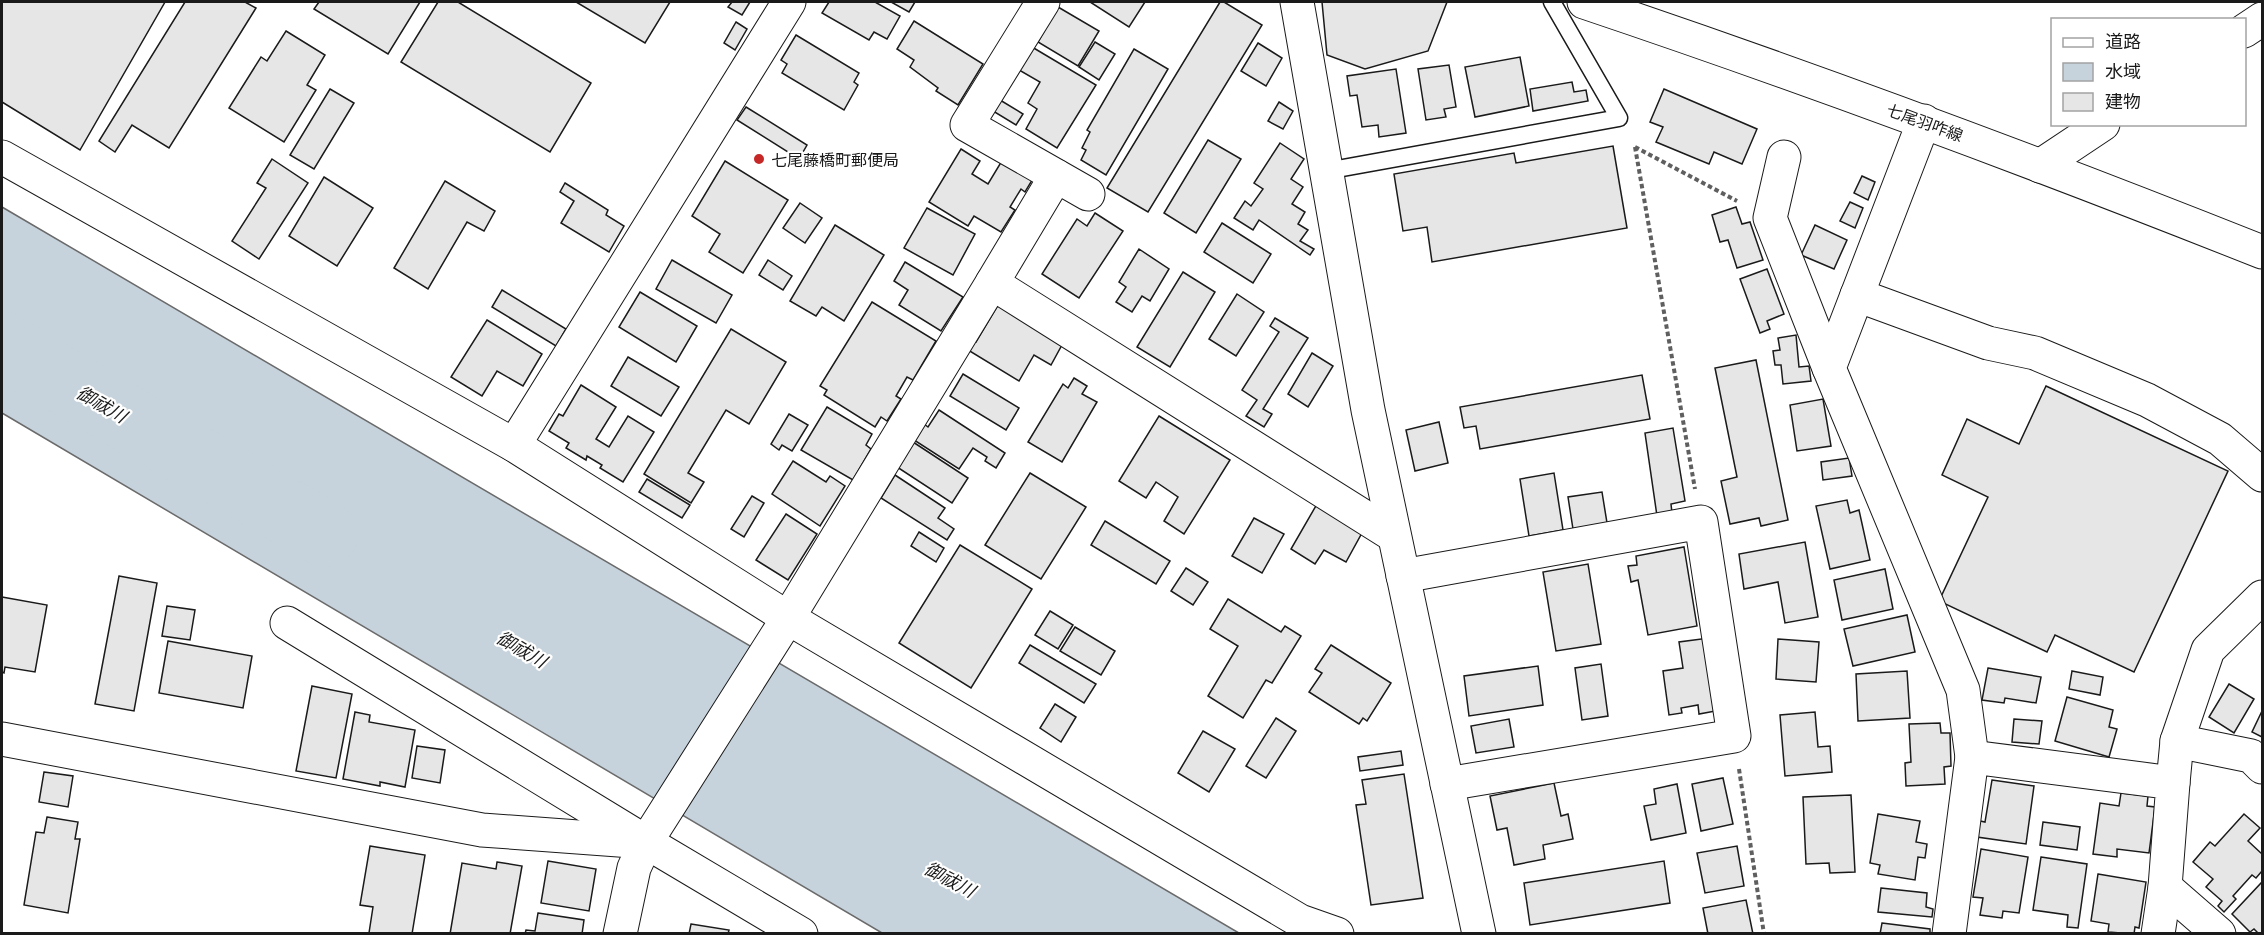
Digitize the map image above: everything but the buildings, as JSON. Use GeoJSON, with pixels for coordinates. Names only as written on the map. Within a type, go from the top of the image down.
{"type":"FeatureCollection","features":[{"type":"Feature","properties":{"kind":"street"},"geometry":{"type":"LineString","coordinates":[[514,445],[789,2]]}},
{"type":"Feature","properties":{"kind":"street"},"geometry":{"type":"LineString","coordinates":[[1043,2],[967,125],[1088,194]]}},
{"type":"Feature","properties":{"kind":"street"},"geometry":{"type":"LineString","coordinates":[[1297,2],[1368,410],[1479,933]]}},
{"type":"Feature","properties":{"kind":"street","name":"七尾羽咋線"},"geometry":{"type":"LineString","coordinates":[[1584,2],[1754,59],[1924,121],[2262,252]]}},
{"type":"Feature","properties":{"kind":"street"},"geometry":{"type":"LineString","coordinates":[[2246,30],[2262,19]]}},
{"type":"Feature","properties":{"kind":"street"},"geometry":{"type":"LineString","coordinates":[[1829,368],[1924,121]]}},
{"type":"Feature","properties":{"kind":"street"},"geometry":{"type":"LineString","coordinates":[[2040,166],[2100,126]]}},
{"type":"Feature","properties":{"kind":"street"},"geometry":{"type":"LineString","coordinates":[[2,157],[514,445],[788,618],[1300,921],[1336,933]]}},
{"type":"Feature","properties":{"kind":"street"},"geometry":{"type":"LineString","coordinates":[[1784,157],[1770,218],[1829,368],[1963,690],[1972,757],[1948,933]]}},
{"type":"Feature","properties":{"kind":"street"},"geometry":{"type":"LineString","coordinates":[[620,933],[634,868],[646,842],[788,618],[1056,176]]}},
{"type":"Feature","properties":{"kind":"street"},"geometry":{"type":"LineString","coordinates":[[992,283],[1393,535]]}},
{"type":"Feature","properties":{"kind":"street"},"geometry":{"type":"LineString","coordinates":[[1857,295],[1988,343],[2035,353],[2147,400],[2220,439],[2262,475]]}},
{"type":"Feature","properties":{"kind":"street"},"geometry":{"type":"LineString","coordinates":[[1403,576],[1701,522],[1734,736],[1447,784]]}},
{"type":"Feature","properties":{"kind":"street"},"geometry":{"type":"LineString","coordinates":[[2158,933],[2177,741],[2208,650],[2262,597]]}},
{"type":"Feature","properties":{"kind":"street"},"geometry":{"type":"LineString","coordinates":[[288,622],[646,842],[801,933]]}},
{"type":"Feature","properties":{"kind":"street"},"geometry":{"type":"LineString","coordinates":[[2,739],[482,830],[646,842]]}},
{"type":"Feature","properties":{"kind":"street"},"geometry":{"type":"LineString","coordinates":[[2177,741],[2252,756],[2262,767]]}},
{"type":"Feature","properties":{"kind":"street"},"geometry":{"type":"LineString","coordinates":[[1972,757],[2173,783]]}},
{"type":"Feature","properties":{"kind":"street"},"geometry":{"type":"LineString","coordinates":[[2164,887],[2219,933]]}},
{"type":"Feature","properties":{"kind":"lane"},"geometry":{"type":"LineString","coordinates":[[1326,171],[1618,118],[1552,2]]}},
{"type":"Feature","properties":{"kind":"path"},"geometry":{"type":"LineString","coordinates":[[1618,118],[1635,147],[1701,522]]}},
{"type":"Feature","properties":{"kind":"path"},"geometry":{"type":"LineString","coordinates":[[1635,147],[1770,218]]}},
{"type":"Feature","properties":{"kind":"path"},"geometry":{"type":"LineString","coordinates":[[1734,736],[1764,933]]}},
{"type":"Feature","properties":{"kind":"water"},"geometry":{"type":"Polygon","coordinates":[[[2,207],[1239,933],[882,933],[2,413],[2,207]],[[85,387],[63,388],[63,397],[81,422],[178,469],[225,486],[259,489],[261,482],[215,448],[176,427],[139,415],[85,387]]]}},
{"type":"Feature","properties":{"kind":"waterway","name":"御祓川"},"geometry":{"type":"LineString","coordinates":[[2,345],[325,534]]}},
{"type":"Feature","properties":{"kind":"place","name":"七尾藤橋町郵便局"},"geometry":{"type":"Point","coordinates":[759,159]}}]}
